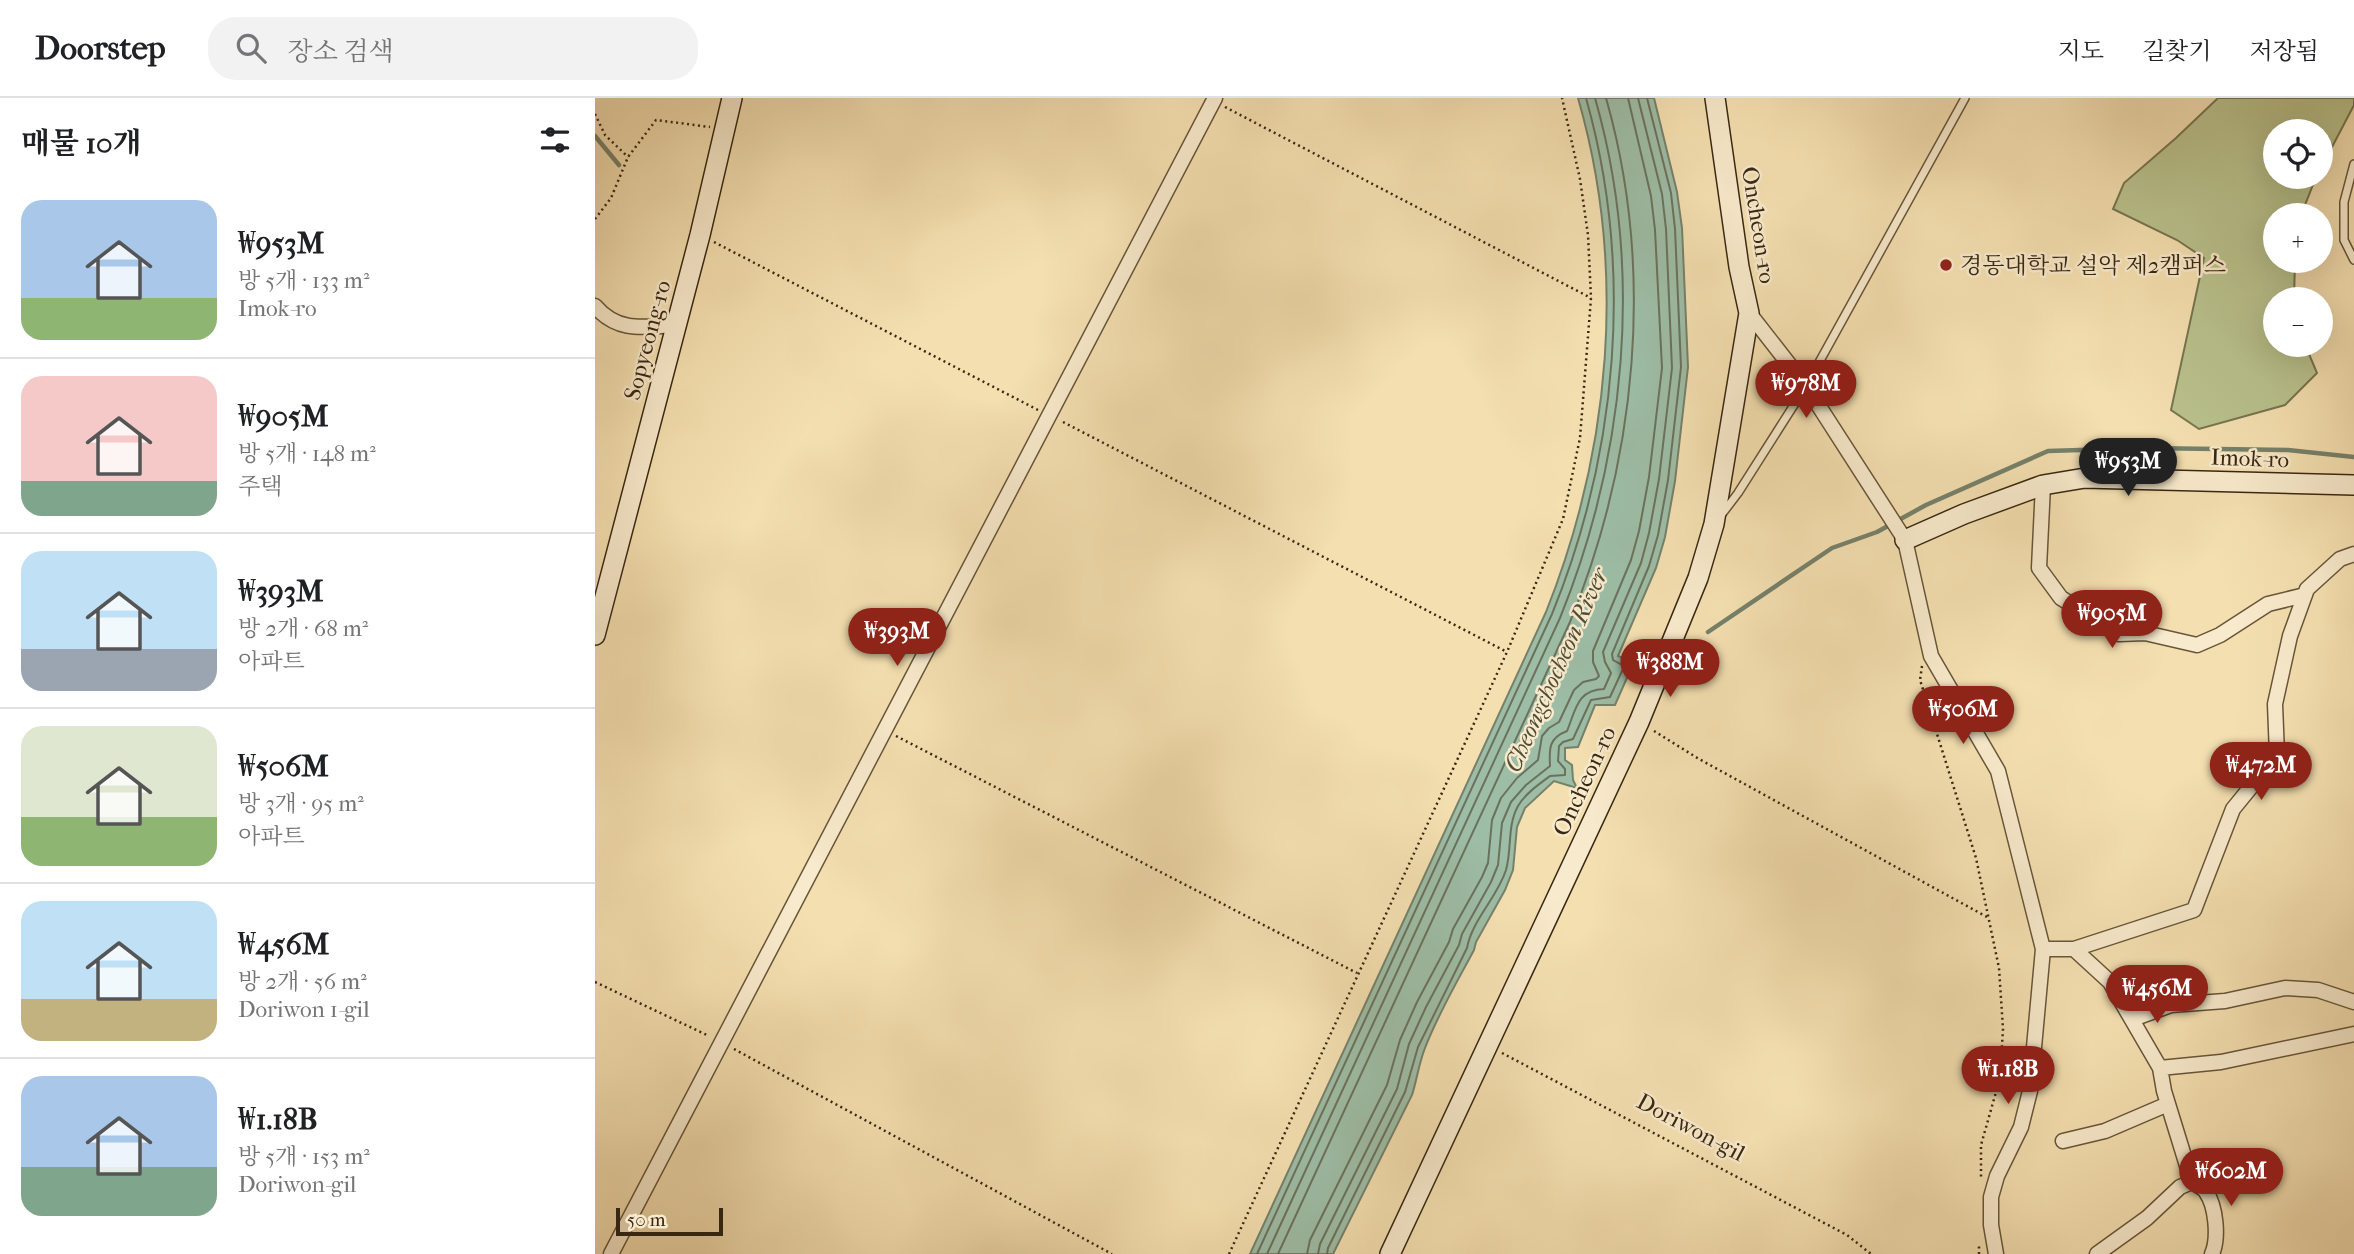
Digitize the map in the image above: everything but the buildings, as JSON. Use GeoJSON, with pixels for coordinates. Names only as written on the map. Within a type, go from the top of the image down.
{"type":"FeatureCollection","features":[{"type":"Feature","properties":{"kind":"street","name":"Sopyeong-ro"},"geometry":{"type":"LineString","coordinates":[[595,635],[700,235],[732,98]]}},
{"type":"Feature","properties":{"kind":"street","name":"Oncheon-ro"},"geometry":{"type":"LineString","coordinates":[[1390,1254],[1639,722],[1698,578],[1714,524],[1749,313],[1739,267],[1715,98]]}},
{"type":"Feature","properties":{"kind":"street"},"geometry":{"type":"LineString","coordinates":[[611,1254],[1214,100]]}},
{"type":"Feature","properties":{"kind":"street"},"geometry":{"type":"LineString","coordinates":[[595,306],[620,326],[676,325]]}},
{"type":"Feature","properties":{"kind":"street"},"geometry":{"type":"LineString","coordinates":[[1749,313],[1806,386],[1905,540],[1931,656],[1998,771],[2043,949],[2030,1091],[2021,1127],[1997,1176],[1991,1197],[1991,1225],[1996,1254]]}},
{"type":"Feature","properties":{"kind":"street","name":"Imok-ro"},"geometry":{"type":"LineString","coordinates":[[1905,540],[1963,514],[2043,485],[2085,478],[2354,485]]}},
{"type":"Feature","properties":{"kind":"street"},"geometry":{"type":"LineString","coordinates":[[2043,485],[2039,568],[2061,598],[2119,634],[2145,634],[2197,645],[2220,635],[2269,604],[2305,595]]}},
{"type":"Feature","properties":{"kind":"street"},"geometry":{"type":"LineString","coordinates":[[2043,949],[2074,949],[2195,910],[2233,810],[2277,755],[2275,704],[2290,636],[2307,589],[2340,559],[2354,554]]}},
{"type":"Feature","properties":{"kind":"street"},"geometry":{"type":"LineString","coordinates":[[2074,949],[2110,982],[2160,1068],[2192,1182],[2206,1190],[2214,1212],[2217,1242],[2212,1254]]}},
{"type":"Feature","properties":{"kind":"street"},"geometry":{"type":"LineString","coordinates":[[2133,1019],[2172,1005],[2225,1001],[2285,988],[2318,989],[2354,1002]]}},
{"type":"Feature","properties":{"kind":"street"},"geometry":{"type":"LineString","coordinates":[[2160,1068],[2221,1062],[2354,1034]]}},
{"type":"Feature","properties":{"kind":"street"},"geometry":{"type":"LineString","coordinates":[[2063,1141],[2105,1131],[2168,1104]]}},
{"type":"Feature","properties":{"kind":"street"},"geometry":{"type":"LineString","coordinates":[[2097,1254],[2147,1218],[2181,1187],[2192,1182]]}},
{"type":"Feature","properties":{"kind":"lane"},"geometry":{"type":"LineString","coordinates":[[1714,524],[1738,493],[1806,386],[1965,98]]}},
{"type":"Feature","properties":{"kind":"lane"},"geometry":{"type":"LineString","coordinates":[[2354,164],[2344,202],[2344,240],[2354,260]]}},
{"type":"Feature","properties":{"kind":"path"},"geometry":{"type":"LineString","coordinates":[[1229,1254],[1507,652],[1563,519],[1580,438],[1591,299],[1588,235],[1580,179],[1562,98]]}},
{"type":"Feature","properties":{"kind":"path"},"geometry":{"type":"LineString","coordinates":[[1214,100],[1591,299]]}},
{"type":"Feature","properties":{"kind":"path"},"geometry":{"type":"LineString","coordinates":[[595,114],[605,135],[628,157]]}},
{"type":"Feature","properties":{"kind":"path"},"geometry":{"type":"LineString","coordinates":[[595,219],[611,198],[628,157],[656,120],[724,129]]}},
{"type":"Feature","properties":{"kind":"path"},"geometry":{"type":"LineString","coordinates":[[700,235],[1507,652]]}},
{"type":"Feature","properties":{"kind":"path"},"geometry":{"type":"LineString","coordinates":[[1931,656],[1921,667],[1920,680],[1976,858],[1999,968],[2003,1028],[2000,1078],[1981,1145],[1980,1186]]}},
{"type":"Feature","properties":{"kind":"path"},"geometry":{"type":"LineString","coordinates":[[1639,722],[1699,760],[1989,918]]}},
{"type":"Feature","properties":{"kind":"path"},"geometry":{"type":"LineString","coordinates":[[885,730],[1357,974]]}},
{"type":"Feature","properties":{"kind":"path"},"geometry":{"type":"LineString","coordinates":[[595,982],[628,1000],[722,1042],[1112,1254]]}},
{"type":"Feature","properties":{"kind":"path","name":"Doriwon-gil"},"geometry":{"type":"LineString","coordinates":[[1487,1045],[1847,1235],[1871,1254]]}},
{"type":"Feature","properties":{"kind":"path"},"geometry":{"type":"LineString","coordinates":[[1979,1240],[1979,1254]]}},
{"type":"Feature","properties":{"kind":"shaded area"},"geometry":{"type":"Polygon","coordinates":[[[2218,98],[2354,98],[2354,105],[2333,145],[2333,119],[2263,119],[2263,189],[2311,189],[2306,203],[2263,203],[2263,273],[2295,273],[2294,287],[2263,287],[2263,357],[2310,357],[2317,373],[2285,405],[2199,429],[2171,410],[2204,258],[2177,240],[2113,209],[2124,183],[2218,98]]]}},
{"type":"Feature","properties":{"kind":"water","name":"Cheongchocheon River"},"geometry":{"type":"Polygon","coordinates":[[[1578,98],[1654,98],[1677,192],[1682,228],[1688,367],[1675,481],[1665,537],[1656,568],[1618,656],[1634,662],[1615,705],[1595,705],[1578,747],[1565,748],[1565,760],[1572,765],[1573,780],[1577,788],[1554,781],[1525,808],[1517,827],[1513,870],[1505,890],[1436,1023],[1423,1054],[1412,1095],[1333,1254],[1250,1254],[1546,612],[1568,550],[1598,423],[1605,358],[1607,292],[1603,227],[1593,162],[1578,98]]]}},
{"type":"Feature","properties":{"kind":"waterway"},"geometry":{"type":"LineString","coordinates":[[595,136],[619,165]]}},
{"type":"Feature","properties":{"kind":"waterway"},"geometry":{"type":"LineString","coordinates":[[1708,632],[1832,548],[1877,532],[1926,505],[2048,451],[2145,448],[2288,450],[2354,457]]}},
{"type":"Feature","properties":{"kind":"place","name":"경동대학교 설악 제2캠퍼스"},"geometry":{"type":"Point","coordinates":[1946,265]}}]}
